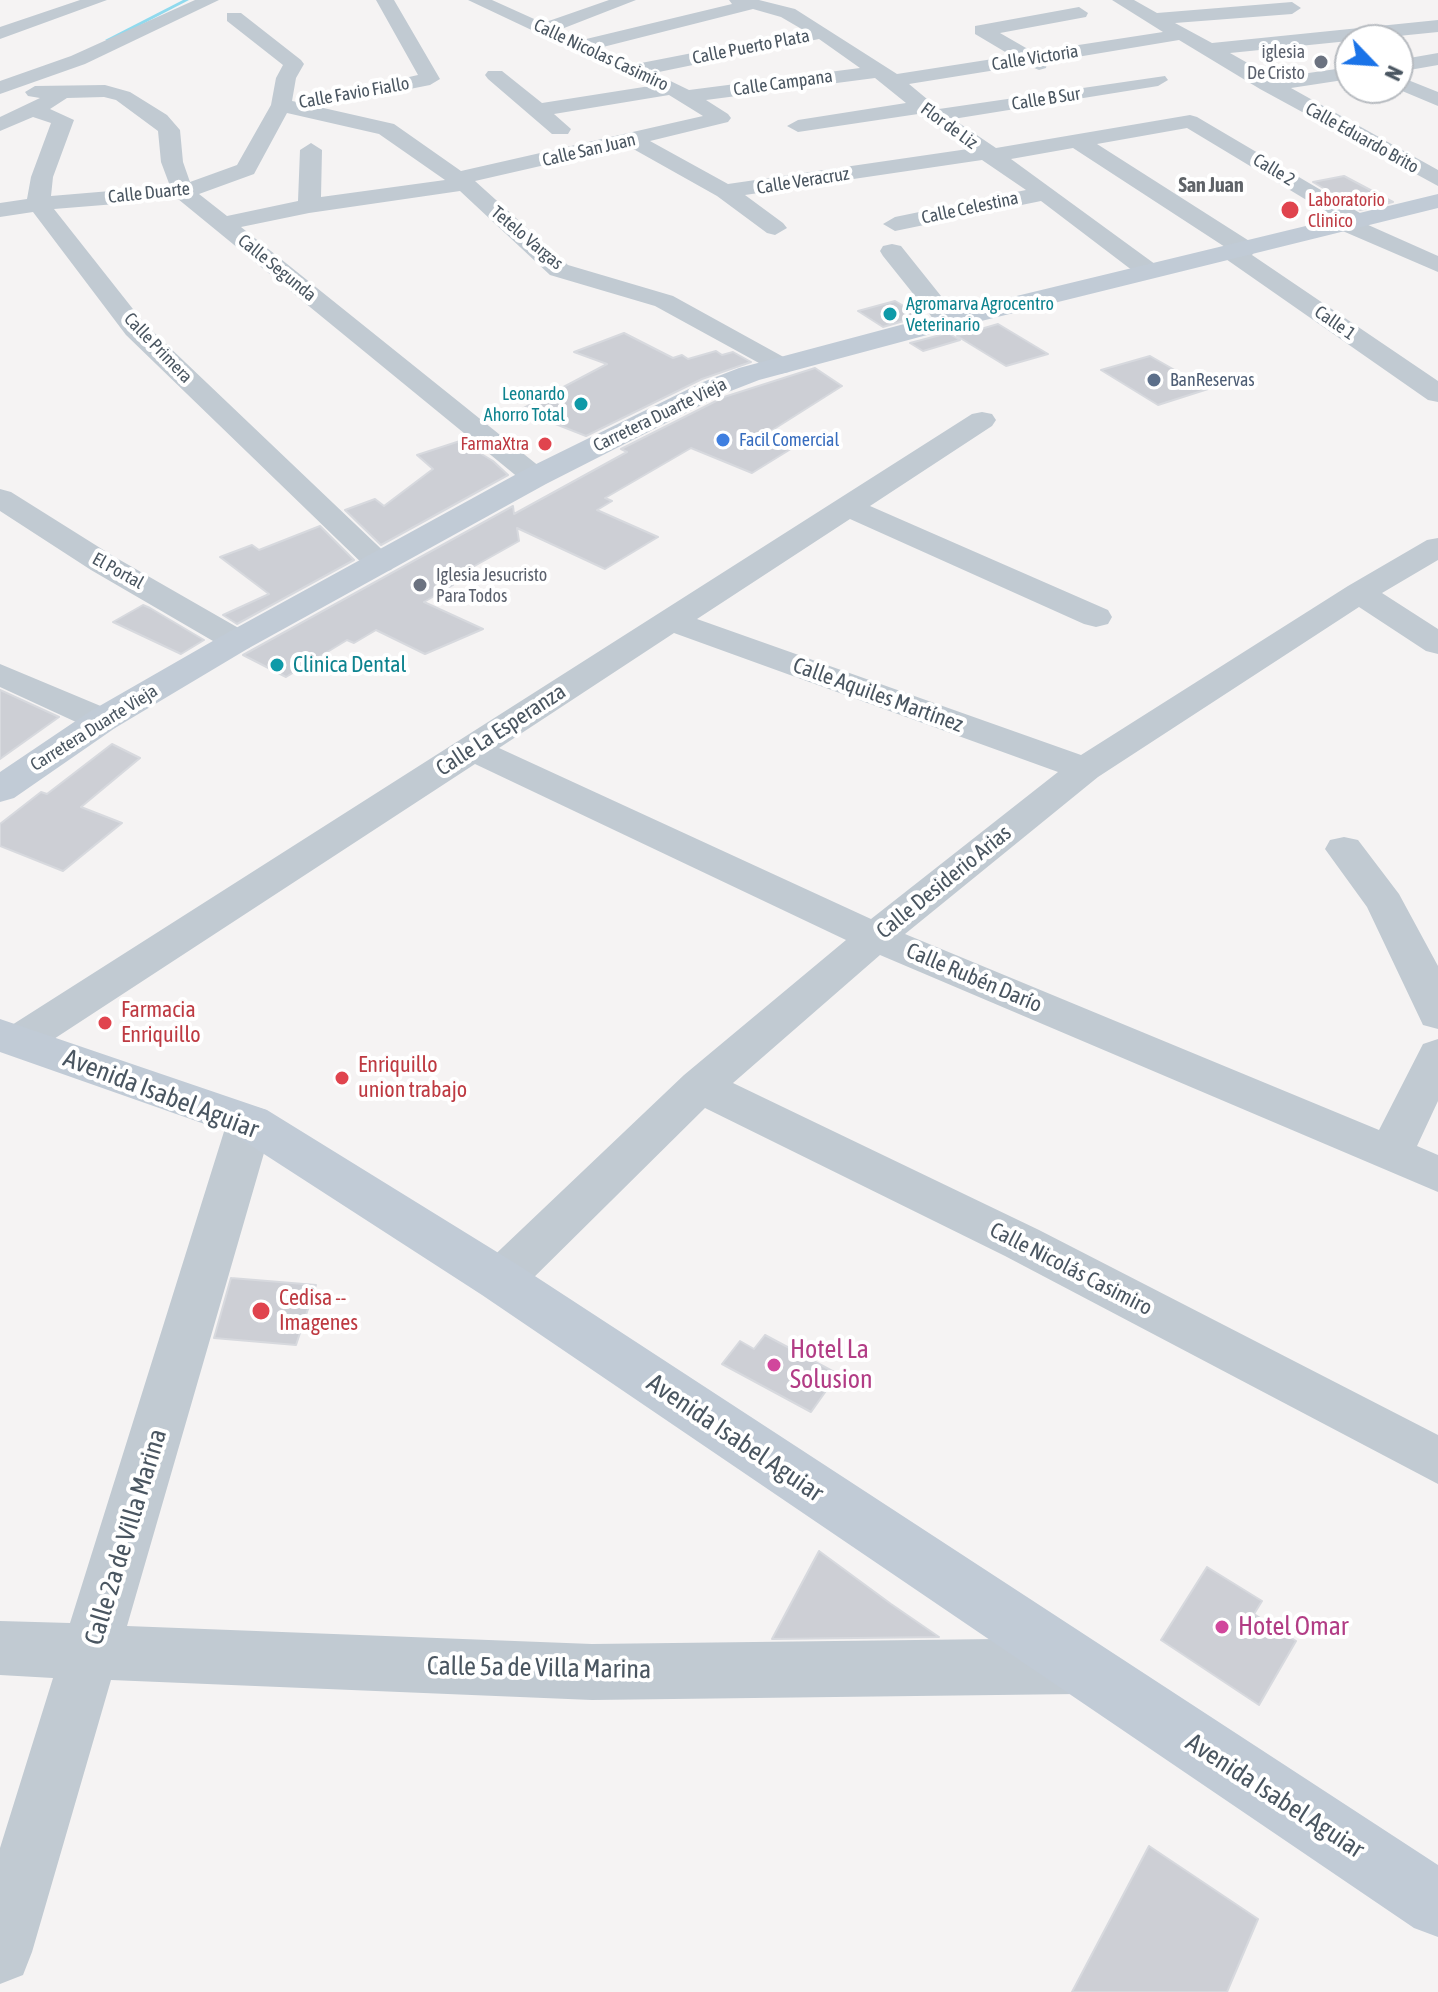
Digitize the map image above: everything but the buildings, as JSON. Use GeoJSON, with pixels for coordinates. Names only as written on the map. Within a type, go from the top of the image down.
{"type":"FeatureCollection","features":[{"type":"Feature","properties":{"kind":"main road","name":"Carretera Duarte Vieja"},"geometry":{"type":"LineString","coordinates":[[0,790],[102,720],[237,641],[535,477],[682,401],[779,366],[948,321],[1438,201]]}},
{"type":"Feature","properties":{"kind":"main road","name":"Avenida Isabel Aguiar"},"geometry":{"type":"LineString","coordinates":[[9,1038],[250,1122],[500,1280],[1438,1904]]}},
{"type":"Feature","properties":{"kind":"street"},"geometry":{"type":"LineString","coordinates":[[0,33],[98,0]]}},
{"type":"Feature","properties":{"kind":"street"},"geometry":{"type":"LineString","coordinates":[[0,88],[78,60],[210,0]]}},
{"type":"Feature","properties":{"kind":"street","name":"Calle Favio Fiallo"},"geometry":{"type":"LineString","coordinates":[[281,105],[305,104],[430,79],[385,0]]}},
{"type":"Feature","properties":{"kind":"street","name":"Calle Nicolas Casimiro"},"geometry":{"type":"LineString","coordinates":[[477,0],[680,92],[721,118]]}},
{"type":"Feature","properties":{"kind":"street"},"geometry":{"type":"LineString","coordinates":[[543,29],[627,0]]}},
{"type":"Feature","properties":{"kind":"street","name":"Calle Eduardo Brito"},"geometry":{"type":"LineString","coordinates":[[1121,0],[1178,35],[1438,179]]}},
{"type":"Feature","properties":{"kind":"street"},"geometry":{"type":"LineString","coordinates":[[583,46],[746,2]]}},
{"type":"Feature","properties":{"kind":"street","name":"Flor de Liz"},"geometry":{"type":"LineString","coordinates":[[746,2],[788,13],[822,33],[886,76],[928,112],[1045,193],[1150,272]]}},
{"type":"Feature","properties":{"kind":"street"},"geometry":{"type":"LineString","coordinates":[[788,13],[817,4]]}},
{"type":"Feature","properties":{"kind":"street"},"geometry":{"type":"LineString","coordinates":[[1151,19],[1284,4],[1334,30]]}},
{"type":"Feature","properties":{"kind":"street"},"geometry":{"type":"LineString","coordinates":[[1079,13],[982,30],[1146,127]]}},
{"type":"Feature","properties":{"kind":"street","name":"Calle Duarte"},"geometry":{"type":"LineString","coordinates":[[0,210],[183,192],[246,169],[281,105],[286,78],[294,64],[234,17]]}},
{"type":"Feature","properties":{"kind":"street"},"geometry":{"type":"LineString","coordinates":[[1414,30],[1438,26]]}},
{"type":"Feature","properties":{"kind":"street","name":"Calle Puerto Plata"},"geometry":{"type":"LineString","coordinates":[[633,71],[822,33]]}},
{"type":"Feature","properties":{"kind":"street","name":"Calle Victoria"},"geometry":{"type":"LineString","coordinates":[[886,76],[1031,59],[1178,35]]}},
{"type":"Feature","properties":{"kind":"street"},"geometry":{"type":"LineString","coordinates":[[1414,36],[1438,48]]}},
{"type":"Feature","properties":{"kind":"street"},"geometry":{"type":"LineString","coordinates":[[1205,50],[1334,40]]}},
{"type":"Feature","properties":{"kind":"street"},"geometry":{"type":"LineString","coordinates":[[1414,65],[1438,59]]}},
{"type":"Feature","properties":{"kind":"street"},"geometry":{"type":"LineString","coordinates":[[495,75],[585,151]]}},
{"type":"Feature","properties":{"kind":"street"},"geometry":{"type":"LineString","coordinates":[[1267,85],[1334,75]]}},
{"type":"Feature","properties":{"kind":"street","name":"Calle Campana"},"geometry":{"type":"LineString","coordinates":[[538,110],[680,92],[886,76]]}},
{"type":"Feature","properties":{"kind":"street","name":"Calle B Sur"},"geometry":{"type":"LineString","coordinates":[[798,126],[1089,93],[1158,80]]}},
{"type":"Feature","properties":{"kind":"street"},"geometry":{"type":"LineString","coordinates":[[1414,81],[1438,100]]}},
{"type":"Feature","properties":{"kind":"street"},"geometry":{"type":"LineString","coordinates":[[0,125],[33,101],[73,90],[123,96],[160,119],[169,130],[172,162],[183,192]]}},
{"type":"Feature","properties":{"kind":"street"},"geometry":{"type":"LineString","coordinates":[[33,101],[63,120],[42,177],[38,204]]}},
{"type":"Feature","properties":{"kind":"street","name":"Tetelo Vargas"},"geometry":{"type":"LineString","coordinates":[[281,105],[386,129],[461,182],[559,270],[664,301],[779,366]]}},
{"type":"Feature","properties":{"kind":"street","name":"Calle San Juan"},"geometry":{"type":"LineString","coordinates":[[224,224],[309,206],[461,182],[721,118]]}},
{"type":"Feature","properties":{"kind":"street","name":"Calle Veracruz"},"geometry":{"type":"LineString","coordinates":[[633,140],[725,191],[987,154],[1190,121]]}},
{"type":"Feature","properties":{"kind":"street","name":"Calle 2"},"geometry":{"type":"LineString","coordinates":[[1190,121],[1352,222],[1438,265]]}},
{"type":"Feature","properties":{"kind":"street","name":"Calle 1"},"geometry":{"type":"LineString","coordinates":[[1076,140],[1238,250],[1438,394]]}},
{"type":"Feature","properties":{"kind":"street"},"geometry":{"type":"LineString","coordinates":[[309,206],[311,150]]}},
{"type":"Feature","properties":{"kind":"street"},"geometry":{"type":"LineString","coordinates":[[725,191],[775,228]]}},
{"type":"Feature","properties":{"kind":"street","name":"Calle Segunda"},"geometry":{"type":"LineString","coordinates":[[183,192],[535,477]]}},
{"type":"Feature","properties":{"kind":"street","name":"Calle Celestina"},"geometry":{"type":"LineString","coordinates":[[895,224],[1045,193]]}},
{"type":"Feature","properties":{"kind":"street","name":"Calle Primera"},"geometry":{"type":"LineString","coordinates":[[38,204],[135,329],[380,563]]}},
{"type":"Feature","properties":{"kind":"street"},"geometry":{"type":"LineString","coordinates":[[892,251],[948,321]]}},
{"type":"Feature","properties":{"kind":"street","name":"Calle La Esperanza"},"geometry":{"type":"LineString","coordinates":[[9,1038],[472,749],[982,420]]}},
{"type":"Feature","properties":{"kind":"street","name":"El Portal"},"geometry":{"type":"LineString","coordinates":[[0,498],[102,563],[237,641]]}},
{"type":"Feature","properties":{"kind":"street"},"geometry":{"type":"LineString","coordinates":[[848,507],[1096,617]]}},
{"type":"Feature","properties":{"kind":"street","name":"Calle Desiderio Arias"},"geometry":{"type":"LineString","coordinates":[[500,1280],[700,1086],[875,937],[1085,769],[1359,593],[1438,547]]}},
{"type":"Feature","properties":{"kind":"street"},"geometry":{"type":"LineString","coordinates":[[1359,593],[1438,644]]}},
{"type":"Feature","properties":{"kind":"street","name":"Calle Aquiles Martínez"},"geometry":{"type":"LineString","coordinates":[[671,621],[1085,769]]}},
{"type":"Feature","properties":{"kind":"street"},"geometry":{"type":"LineString","coordinates":[[0,674],[102,720]]}},
{"type":"Feature","properties":{"kind":"street","name":"Calle Rubén Darío"},"geometry":{"type":"LineString","coordinates":[[472,749],[875,937],[1438,1174]]}},
{"type":"Feature","properties":{"kind":"street"},"geometry":{"type":"LineString","coordinates":[[1344,849],[1385,903],[1430,990],[1438,1014]]}},
{"type":"Feature","properties":{"kind":"street"},"geometry":{"type":"LineString","coordinates":[[1390,1155],[1438,1055]]}},
{"type":"Feature","properties":{"kind":"street","name":"Calle Nicolás Casimiro"},"geometry":{"type":"LineString","coordinates":[[700,1086],[1036,1250],[1438,1461]]}},
{"type":"Feature","properties":{"kind":"street","name":"Calle 2a de Villa Marina"},"geometry":{"type":"LineString","coordinates":[[0,1952],[250,1122]]}},
{"type":"Feature","properties":{"kind":"street","name":"Calle 5a de Villa Marina"},"geometry":{"type":"LineString","coordinates":[[0,1648],[592,1672],[1078,1666]]}},
{"type":"Feature","properties":{"kind":"waterway"},"geometry":{"type":"LineString","coordinates":[[108,40],[187,0]]}},
{"type":"Feature","properties":{"kind":"place","name":"iglesia De Cristo"},"geometry":{"type":"Point","coordinates":[1321,62]}},
{"type":"Feature","properties":{"kind":"place","name":"Laboratorio Clinico"},"geometry":{"type":"Point","coordinates":[1290,210]}},
{"type":"Feature","properties":{"kind":"place","name":"Agromarva Agrocentro Veterinario"},"geometry":{"type":"Point","coordinates":[890,314]}},
{"type":"Feature","properties":{"kind":"place","name":"BanReservas"},"geometry":{"type":"Point","coordinates":[1154,380]}},
{"type":"Feature","properties":{"kind":"place","name":"Leonardo Ahorro Total"},"geometry":{"type":"Point","coordinates":[581,404]}},
{"type":"Feature","properties":{"kind":"place","name":"Facil Comercial"},"geometry":{"type":"Point","coordinates":[723,440]}},
{"type":"Feature","properties":{"kind":"place","name":"FarmaXtra"},"geometry":{"type":"Point","coordinates":[545,444]}},
{"type":"Feature","properties":{"kind":"place","name":"Iglesia Jesucristo Para Todos"},"geometry":{"type":"Point","coordinates":[420,585]}},
{"type":"Feature","properties":{"kind":"place","name":"Clinica Dental"},"geometry":{"type":"Point","coordinates":[277,665]}},
{"type":"Feature","properties":{"kind":"place","name":"Farmacia Enriquillo"},"geometry":{"type":"Point","coordinates":[105,1023]}},
{"type":"Feature","properties":{"kind":"place","name":"Enriquillo union trabajo"},"geometry":{"type":"Point","coordinates":[342,1078]}},
{"type":"Feature","properties":{"kind":"place","name":"Cedisa -- Imagenes"},"geometry":{"type":"Point","coordinates":[261,1311]}},
{"type":"Feature","properties":{"kind":"place","name":"Hotel La Solusion"},"geometry":{"type":"Point","coordinates":[774,1365]}},
{"type":"Feature","properties":{"kind":"place","name":"Hotel Omar"},"geometry":{"type":"Point","coordinates":[1222,1627]}},
{"type":"Feature","properties":{"kind":"district","name":"San Juan"},"geometry":{"type":"Point","coordinates":[1211,186]}}]}
